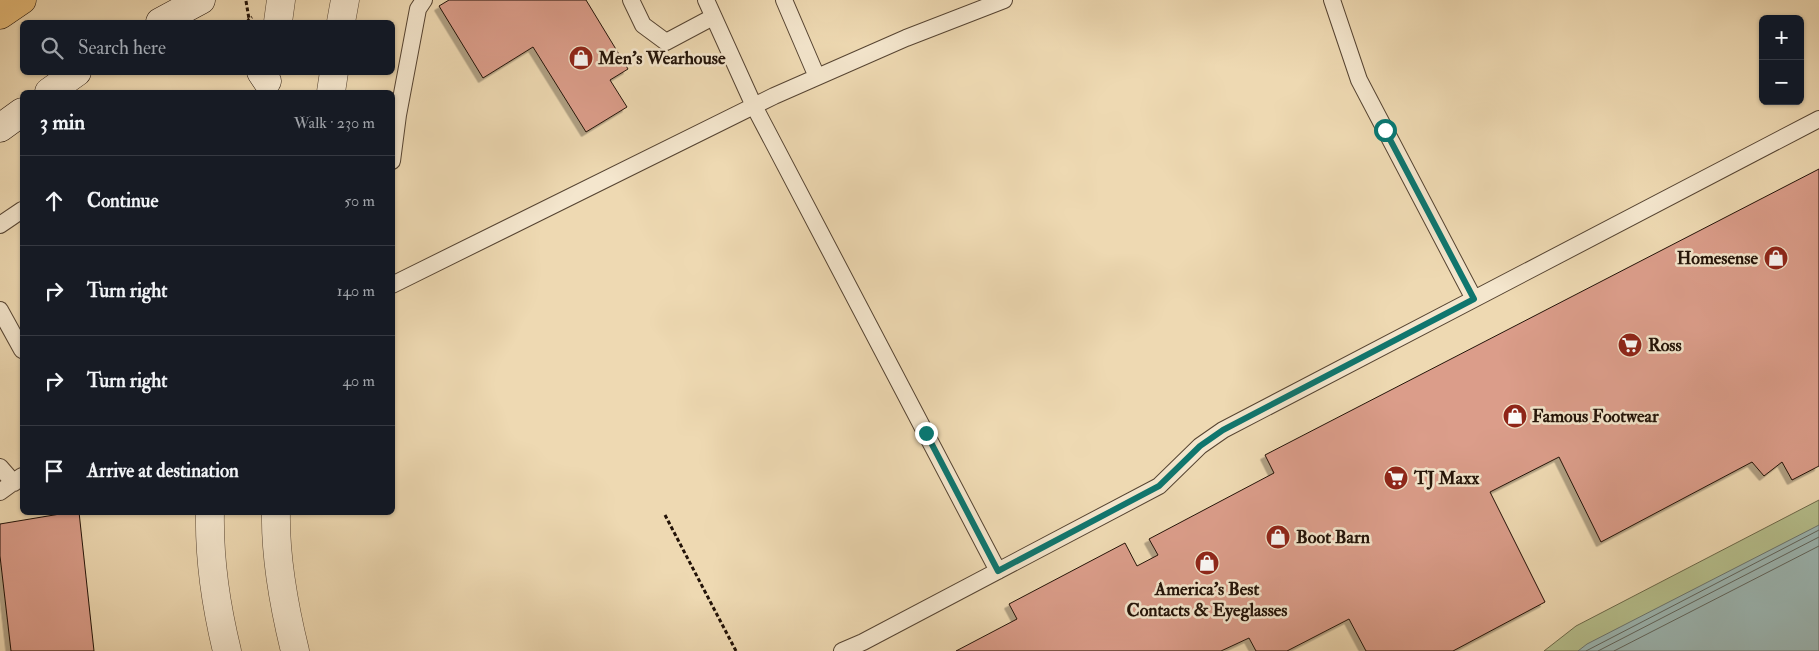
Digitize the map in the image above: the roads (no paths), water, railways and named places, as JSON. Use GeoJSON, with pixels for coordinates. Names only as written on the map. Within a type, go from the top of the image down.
{"type":"FeatureCollection","features":[{"type":"Feature","properties":{"kind":"highway"},"geometry":{"type":"LineString","coordinates":[[0,15],[22,0]]}},
{"type":"Feature","properties":{"kind":"street"},"geometry":{"type":"LineString","coordinates":[[278,20],[282,0]]}},
{"type":"Feature","properties":{"kind":"street"},"geometry":{"type":"LineString","coordinates":[[341,20],[345,0]]}},
{"type":"Feature","properties":{"kind":"street"},"geometry":{"type":"LineString","coordinates":[[163,20],[194,2]]}},
{"type":"Feature","properties":{"kind":"street"},"geometry":{"type":"LineString","coordinates":[[52,90],[73,75]]}},
{"type":"Feature","properties":{"kind":"street"},"geometry":{"type":"LineString","coordinates":[[331,90],[334,75]]}},
{"type":"Feature","properties":{"kind":"street"},"geometry":{"type":"LineString","coordinates":[[0,128],[20,113]]}},
{"type":"Feature","properties":{"kind":"street"},"geometry":{"type":"LineString","coordinates":[[210,515],[209,538],[217,604],[227,651]]}},
{"type":"Feature","properties":{"kind":"street"},"geometry":{"type":"LineString","coordinates":[[276,515],[276,535],[283,593],[295,651]]}},
{"type":"Feature","properties":{"kind":"lane"},"geometry":{"type":"LineString","coordinates":[[395,138],[416,19],[418,10],[424,0]]}},
{"type":"Feature","properties":{"kind":"lane"},"geometry":{"type":"LineString","coordinates":[[631,0],[643,25],[666,42],[714,17]]}},
{"type":"Feature","properties":{"kind":"lane"},"geometry":{"type":"LineString","coordinates":[[706,0],[754,106],[998,571]]}},
{"type":"Feature","properties":{"kind":"lane"},"geometry":{"type":"LineString","coordinates":[[784,0],[817,77]]}},
{"type":"Feature","properties":{"kind":"lane"},"geometry":{"type":"LineString","coordinates":[[395,284],[754,106],[906,38],[1004,0]]}},
{"type":"Feature","properties":{"kind":"lane"},"geometry":{"type":"LineString","coordinates":[[1332,0],[1359,80],[1474,299]]}},
{"type":"Feature","properties":{"kind":"lane"},"geometry":{"type":"LineString","coordinates":[[842,651],[863,642],[1159,486],[1200,446],[1223,430],[1819,119]]}},
{"type":"Feature","properties":{"kind":"lane"},"geometry":{"type":"LineString","coordinates":[[0,225],[20,211]]}},
{"type":"Feature","properties":{"kind":"lane"},"geometry":{"type":"LineString","coordinates":[[0,310],[20,346]]}},
{"type":"Feature","properties":{"kind":"lane"},"geometry":{"type":"LineString","coordinates":[[0,467],[18,479],[0,492]]}},
{"type":"Feature","properties":{"kind":"water"},"geometry":{"type":"Polygon","coordinates":[[[1819,525],[1819,651],[1578,651],[1587,644],[1819,525]]]}},
{"type":"Feature","properties":{"kind":"place","name":"Men's Wearhouse"},"geometry":{"type":"Point","coordinates":[581,58]}},
{"type":"Feature","properties":{"kind":"place","name":"Homesense"},"geometry":{"type":"Point","coordinates":[1776,258]}},
{"type":"Feature","properties":{"kind":"place","name":"Ross"},"geometry":{"type":"Point","coordinates":[1630,345]}},
{"type":"Feature","properties":{"kind":"place","name":"Famous Footwear"},"geometry":{"type":"Point","coordinates":[1515,416]}},
{"type":"Feature","properties":{"kind":"place","name":"TJ Maxx"},"geometry":{"type":"Point","coordinates":[1396,478]}},
{"type":"Feature","properties":{"kind":"place","name":"Boot Barn"},"geometry":{"type":"Point","coordinates":[1278,537]}},
{"type":"Feature","properties":{"kind":"place","name":"America's Best Contacts & Eyeglasses"},"geometry":{"type":"Point","coordinates":[1207,563]}}]}
